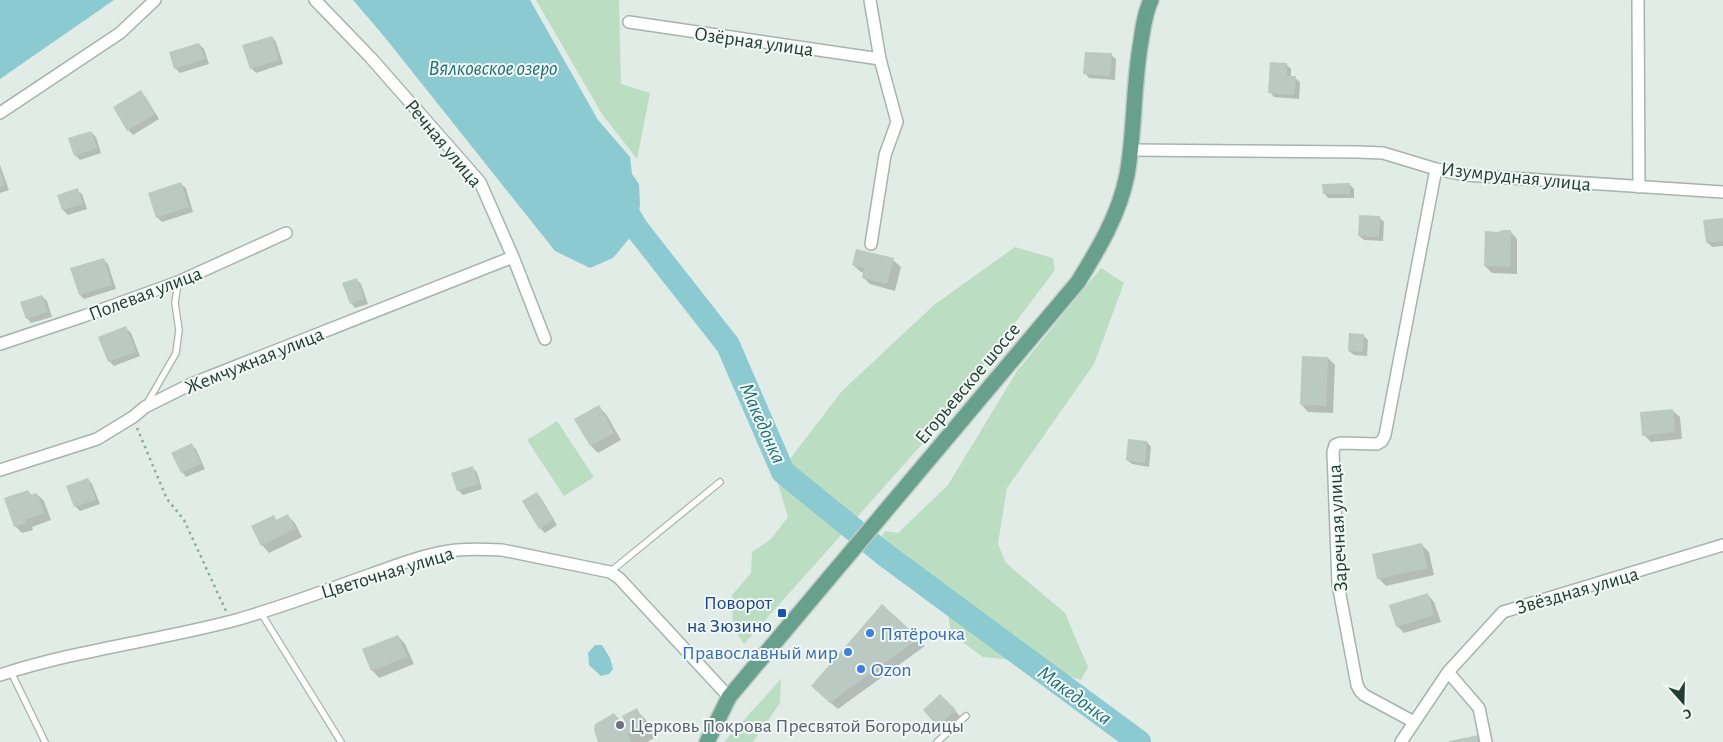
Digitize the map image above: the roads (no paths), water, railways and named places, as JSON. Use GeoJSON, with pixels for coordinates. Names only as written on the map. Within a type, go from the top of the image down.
{"type":"FeatureCollection","features":[{"type":"Feature","properties":{"kind":"main road","name":"Егорьевское шоссе"},"geometry":{"type":"LineString","coordinates":[[707,742],[729,697],[1078,282],[1113,221],[1124,187],[1130,150],[1137,61],[1144,22],[1151,0]]}},
{"type":"Feature","properties":{"kind":"street"},"geometry":{"type":"LineString","coordinates":[[0,113],[120,33],[155,0]]}},
{"type":"Feature","properties":{"kind":"street","name":"Речная улица"},"geometry":{"type":"LineString","coordinates":[[315,0],[371,58],[480,182],[513,257],[545,339]]}},
{"type":"Feature","properties":{"kind":"street"},"geometry":{"type":"LineString","coordinates":[[870,0],[880,59],[897,122],[885,155],[871,244]]}},
{"type":"Feature","properties":{"kind":"street"},"geometry":{"type":"LineString","coordinates":[[1638,0],[1639,186]]}},
{"type":"Feature","properties":{"kind":"street","name":"Озёрная улица"},"geometry":{"type":"LineString","coordinates":[[628,22],[880,59]]}},
{"type":"Feature","properties":{"kind":"street","name":"Изумрудная улица"},"geometry":{"type":"LineString","coordinates":[[1130,150],[1383,153],[1436,169],[1464,175],[1723,192]]}},
{"type":"Feature","properties":{"kind":"street","name":"Заречная улица"},"geometry":{"type":"LineString","coordinates":[[1414,722],[1364,695],[1357,685],[1338,584],[1332,452],[1335,445],[1340,443],[1377,444],[1382,441],[1385,435],[1436,169]]}},
{"type":"Feature","properties":{"kind":"street","name":"Полевая улица"},"geometry":{"type":"LineString","coordinates":[[0,344],[178,282],[286,233]]}},
{"type":"Feature","properties":{"kind":"street","name":"Жемчужная улица"},"geometry":{"type":"LineString","coordinates":[[0,470],[97,440],[145,407],[191,384],[513,257]]}},
{"type":"Feature","properties":{"kind":"street","name":"Звёздная улица"},"geometry":{"type":"LineString","coordinates":[[1401,742],[1448,672],[1503,612],[1723,545]]}},
{"type":"Feature","properties":{"kind":"street","name":"Цветочная улица"},"geometry":{"type":"LineString","coordinates":[[5,673],[261,613],[387,568],[450,551],[484,549],[502,550],[610,572],[619,578],[729,697]]}},
{"type":"Feature","properties":{"kind":"street"},"geometry":{"type":"LineString","coordinates":[[1448,672],[1479,708],[1486,742]]}},
{"type":"Feature","properties":{"kind":"lane"},"geometry":{"type":"LineString","coordinates":[[145,407],[176,353],[178,330],[175,303],[178,282]]}},
{"type":"Feature","properties":{"kind":"lane"},"geometry":{"type":"LineString","coordinates":[[610,572],[720,482]]}},
{"type":"Feature","properties":{"kind":"lane"},"geometry":{"type":"LineString","coordinates":[[261,613],[341,742]]}},
{"type":"Feature","properties":{"kind":"lane"},"geometry":{"type":"LineString","coordinates":[[5,673],[45,742]]}},
{"type":"Feature","properties":{"kind":"lane"},"geometry":{"type":"LineString","coordinates":[[937,742],[966,716]]}},
{"type":"Feature","properties":{"kind":"water"},"geometry":{"type":"Polygon","coordinates":[[[0,0],[114,0],[0,79],[0,0]]]}},
{"type":"Feature","properties":{"kind":"water","name":"Вялковское озеро"},"geometry":{"type":"Polygon","coordinates":[[[353,0],[530,0],[598,120],[630,157],[632,174],[639,184],[640,204],[637,229],[613,258],[590,268],[555,251],[353,0]]]}},
{"type":"Feature","properties":{"kind":"water"},"geometry":{"type":"Polygon","coordinates":[[[595,645],[602,645],[610,658],[613,669],[609,674],[601,676],[589,665],[588,653],[595,645]]]}},
{"type":"Feature","properties":{"kind":"waterway","name":"Македонка"},"geometry":{"type":"LineString","coordinates":[[620,201],[637,229],[728,345],[783,472],[884,554],[1139,742]]}},
{"type":"Feature","properties":{"kind":"place","name":"Поворот на Зюзино"},"geometry":{"type":"Point","coordinates":[782,613]}},
{"type":"Feature","properties":{"kind":"place","name":"Пятёрочка"},"geometry":{"type":"Point","coordinates":[870,633]}},
{"type":"Feature","properties":{"kind":"place","name":"Православный мир"},"geometry":{"type":"Point","coordinates":[848,652]}},
{"type":"Feature","properties":{"kind":"place","name":"Ozon"},"geometry":{"type":"Point","coordinates":[861,669]}},
{"type":"Feature","properties":{"kind":"place","name":"Церковь Покрова Пресвятой Богородицы"},"geometry":{"type":"Point","coordinates":[620,725]}}]}
